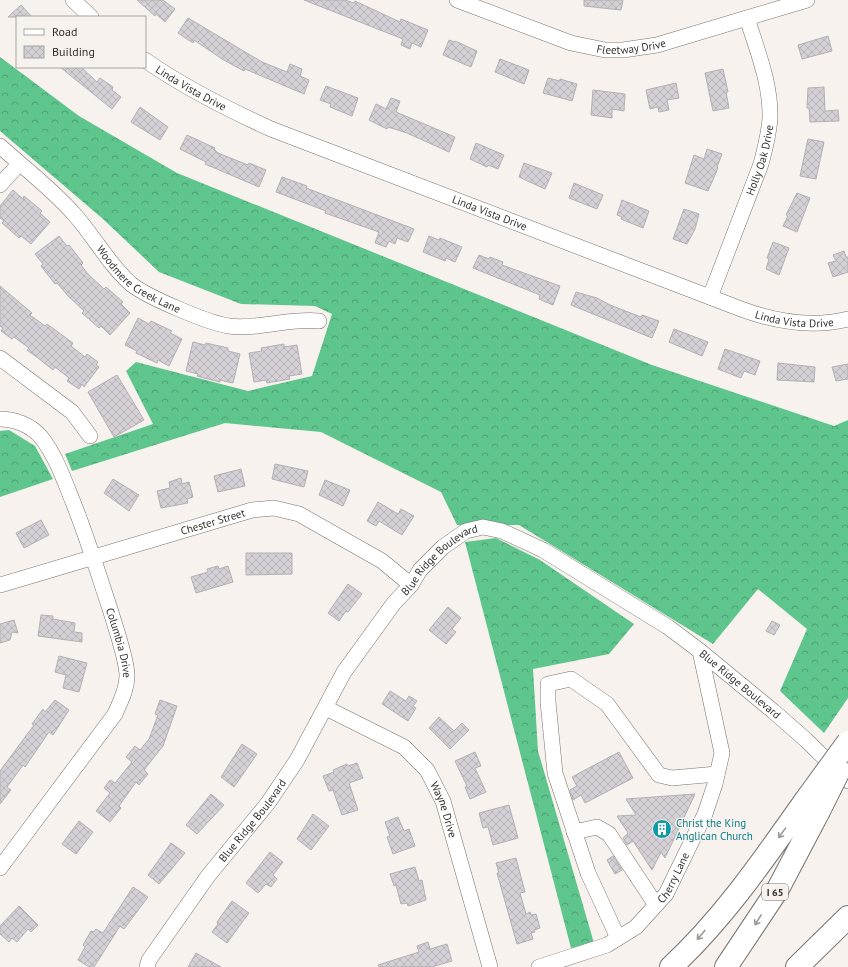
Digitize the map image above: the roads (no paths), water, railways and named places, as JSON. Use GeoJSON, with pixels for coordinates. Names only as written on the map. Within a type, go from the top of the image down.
{"type":"FeatureCollection","features":[{"type":"Feature","properties":{"kind":"highway"},"geometry":{"type":"LineString","coordinates":[[671,967],[684,954],[811,807],[848,742]]}},
{"type":"Feature","properties":{"kind":"highway","name":"I 65"},"geometry":{"type":"LineString","coordinates":[[726,967],[778,889],[811,807],[848,752]]}},
{"type":"Feature","properties":{"kind":"highway"},"geometry":{"type":"LineString","coordinates":[[797,967],[848,917]]}},
{"type":"Feature","properties":{"kind":"highway"},"geometry":{"type":"LineString","coordinates":[[813,967],[848,917]]}},
{"type":"Feature","properties":{"kind":"street"},"geometry":{"type":"LineString","coordinates":[[73,0],[90,16]]}},
{"type":"Feature","properties":{"kind":"street","name":"Fleetway Drive"},"geometry":{"type":"LineString","coordinates":[[465,2],[571,43],[611,50],[640,49],[657,45],[807,0]]}},
{"type":"Feature","properties":{"kind":"street","name":"Holly Oak Drive"},"geometry":{"type":"LineString","coordinates":[[710,297],[761,164],[767,142],[770,118],[768,94],[764,72],[747,18]]}},
{"type":"Feature","properties":{"kind":"street","name":"Linda Vista Drive"},"geometry":{"type":"LineString","coordinates":[[146,61],[206,98],[271,128],[757,315],[788,322],[824,323],[848,319]]}},
{"type":"Feature","properties":{"kind":"street","name":"Woodmere Creek Lane"},"geometry":{"type":"LineString","coordinates":[[0,146],[73,213],[121,274],[132,285],[152,296],[208,321],[229,326],[252,326],[302,320],[319,321]]}},
{"type":"Feature","properties":{"kind":"street"},"geometry":{"type":"LineString","coordinates":[[0,185],[20,164]]}},
{"type":"Feature","properties":{"kind":"street"},"geometry":{"type":"LineString","coordinates":[[0,358],[72,412],[90,436]]}},
{"type":"Feature","properties":{"kind":"street","name":"Columbia Drive"},"geometry":{"type":"LineString","coordinates":[[0,419],[20,423],[40,436],[54,458],[65,480],[94,557],[117,633],[127,676],[124,694],[115,714],[0,868]]}},
{"type":"Feature","properties":{"kind":"street","name":"Chester Street"},"geometry":{"type":"LineString","coordinates":[[0,585],[252,510],[274,508],[299,514],[382,561],[411,585]]}},
{"type":"Feature","properties":{"kind":"street","name":"Blue Ridge Boulevard"},"geometry":{"type":"LineString","coordinates":[[147,967],[149,960],[208,876],[268,803],[297,760],[344,672],[394,603],[411,585],[420,570],[444,547],[466,531],[483,527],[502,531],[543,550],[668,627],[700,651],[801,735],[848,781]]}},
{"type":"Feature","properties":{"kind":"street","name":"Cherry Lane"},"geometry":{"type":"LineString","coordinates":[[539,967],[607,945],[636,927],[666,894],[705,814],[722,753],[700,651]]}},
{"type":"Feature","properties":{"kind":"street"},"geometry":{"type":"LineString","coordinates":[[618,938],[588,873],[555,772],[548,702],[548,684],[571,679],[607,704],[659,775],[672,778],[717,774]]}},
{"type":"Feature","properties":{"kind":"street","name":"Wayne Drive"},"geometry":{"type":"LineString","coordinates":[[326,708],[404,747],[427,770],[443,801],[490,967]]}},
{"type":"Feature","properties":{"kind":"street"},"geometry":{"type":"LineString","coordinates":[[574,832],[597,827],[609,834],[656,905]]}},
{"type":"Feature","properties":{"kind":"place","name":"Christ the King Anglican Church"},"geometry":{"type":"Point","coordinates":[662,829]}}]}
